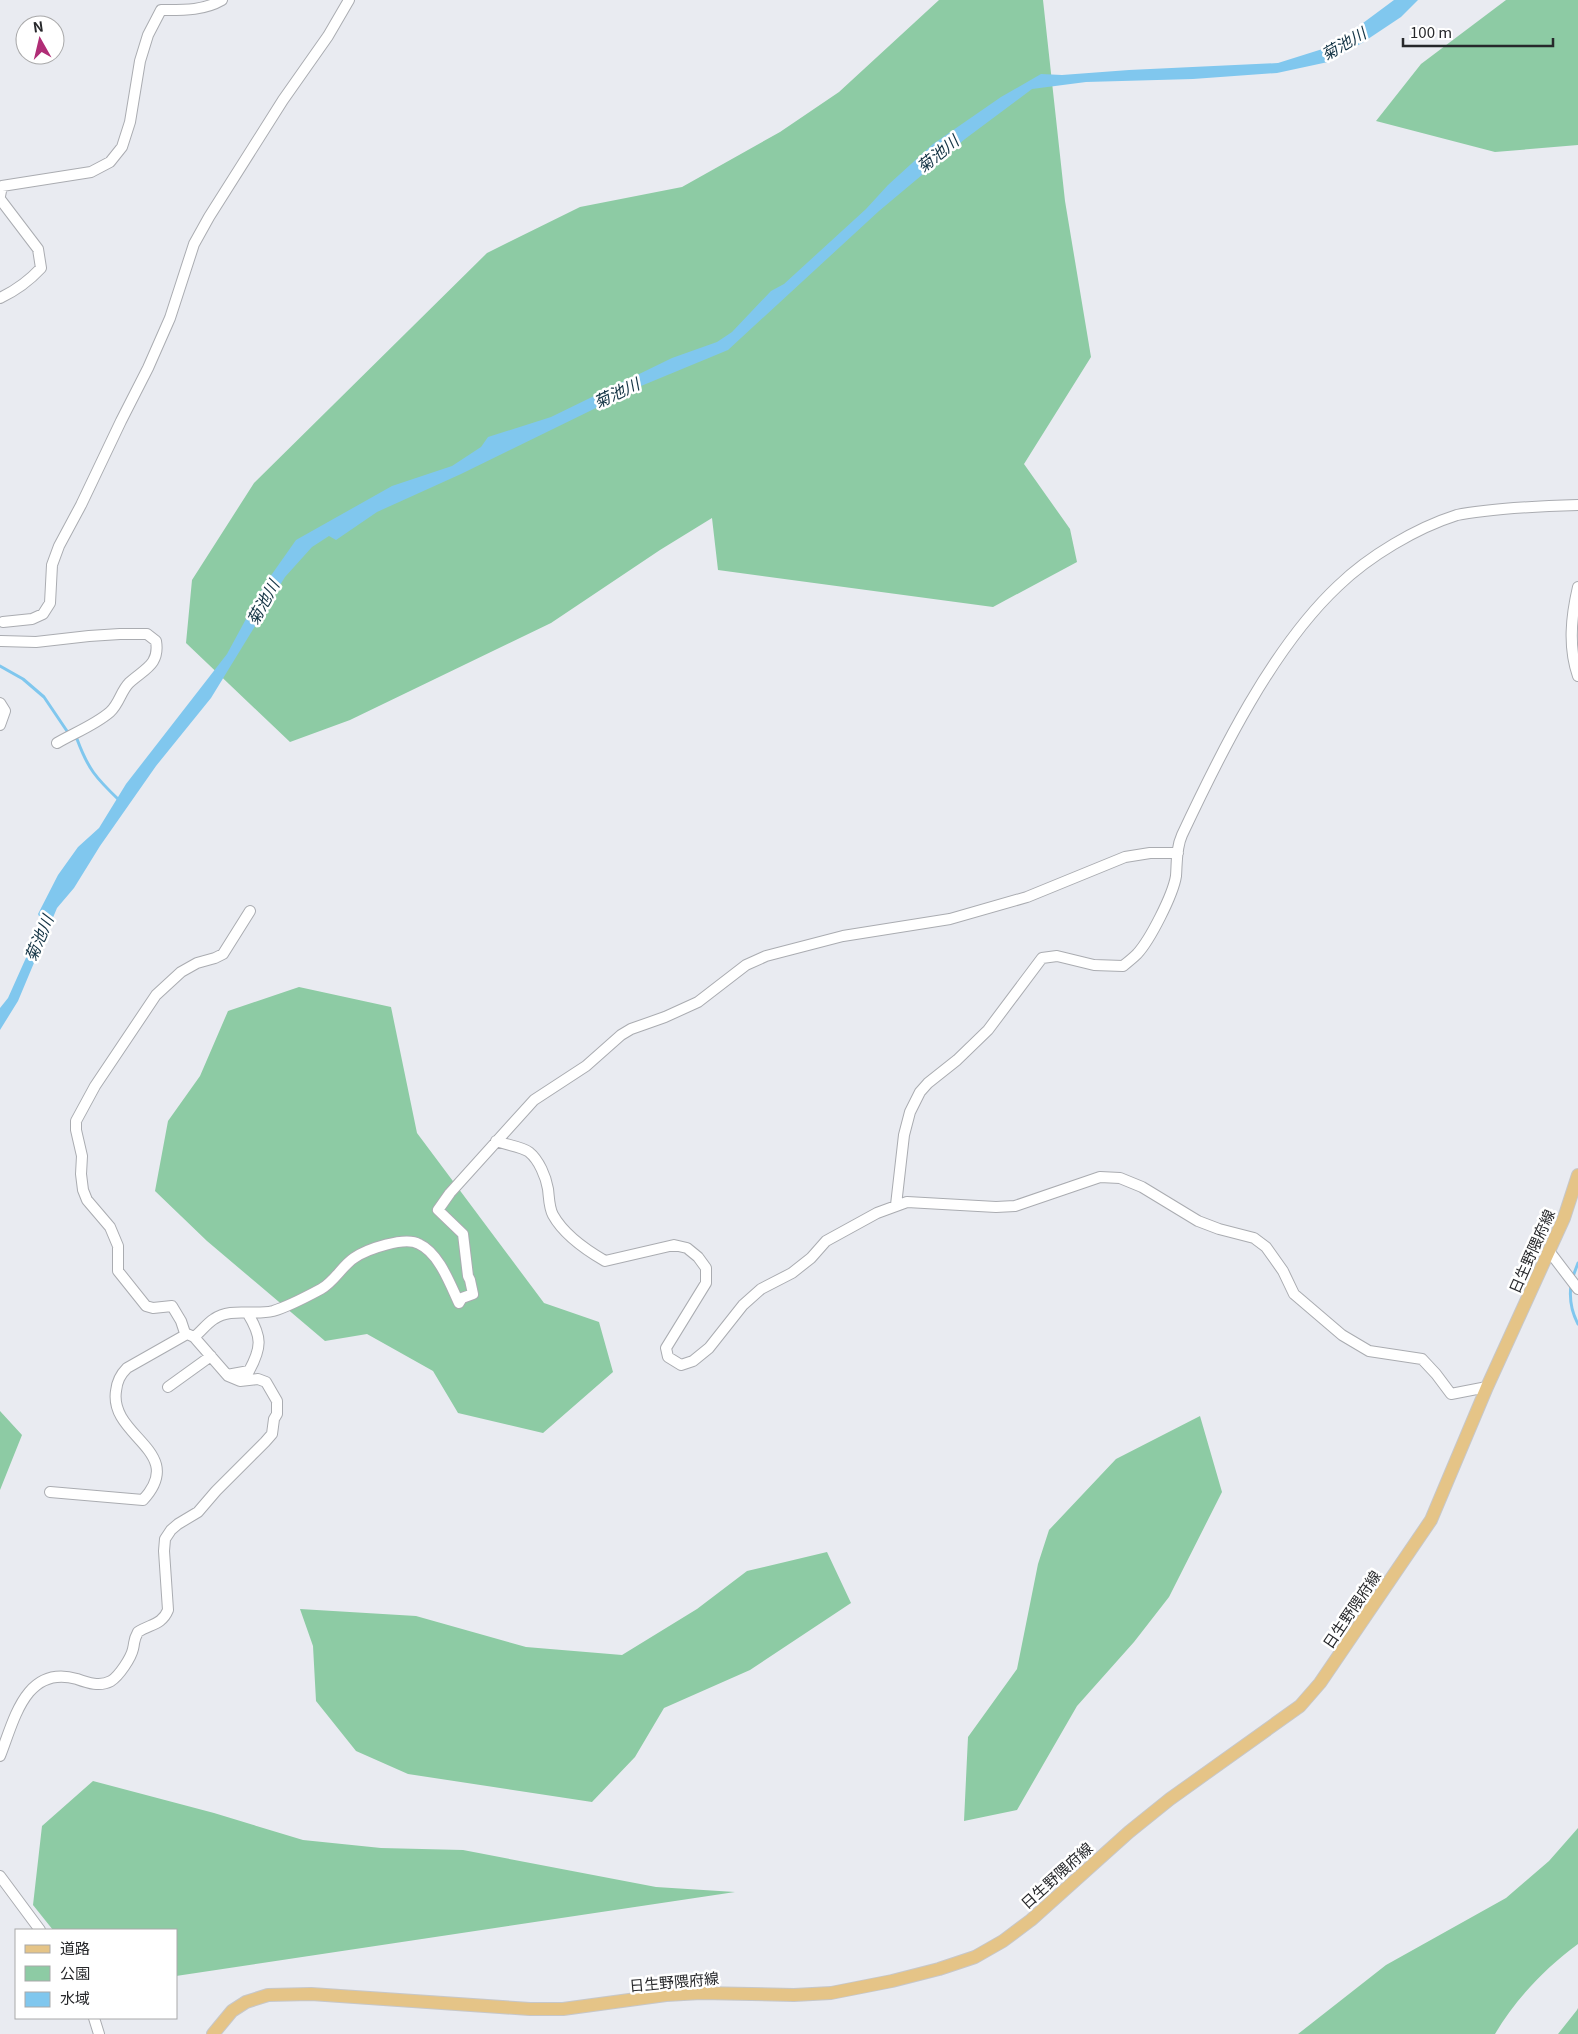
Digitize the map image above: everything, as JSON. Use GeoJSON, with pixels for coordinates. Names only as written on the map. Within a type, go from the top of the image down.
{"type":"FeatureCollection","features":[{"type":"Feature","properties":{"kind":"main road","name":"日生野隈府線"},"geometry":{"type":"LineString","coordinates":[[213,2034],[232,2011],[246,2002],[268,1995],[311,1994],[480,2006],[563,2009],[666,1995],[701,1993],[794,1995],[831,1993],[892,1981],[939,1969],[975,1956],[1003,1941],[1031,1920],[1129,1832],[1170,1799],[1300,1706],[1320,1683],[1430,1520],[1487,1387],[1564,1218],[1578,1175]]}},
{"type":"Feature","properties":{"kind":"street"},"geometry":{"type":"LineString","coordinates":[[0,298],[18,290],[29,282],[40,268],[38,249],[0,198],[2,186],[92,172],[110,162],[122,147],[130,122],[140,61],[148,34],[161,10],[187,10],[211,7],[222,0]]}},
{"type":"Feature","properties":{"kind":"street"},"geometry":{"type":"LineString","coordinates":[[57,743],[98,721],[112,710],[128,684],[154,662],[158,652],[156,641],[147,634],[138,634],[89,636],[36,642],[0,641],[5,632],[2,620],[32,619],[43,614],[50,604],[52,565],[59,546],[82,505],[148,368],[170,318],[194,244],[283,100],[328,36],[349,0]]}},
{"type":"Feature","properties":{"kind":"street"},"geometry":{"type":"LineString","coordinates":[[896,1205],[904,1135],[910,1112],[920,1092],[928,1082],[957,1060],[988,1030],[1042,958],[1057,956],[1094,965],[1123,966],[1138,953],[1169,898],[1176,877],[1181,838],[1227,745],[1290,640],[1339,584],[1392,546],[1420,530],[1459,514],[1499,509],[1578,505]]}},
{"type":"Feature","properties":{"kind":"street"},"geometry":{"type":"LineString","coordinates":[[1578,587],[1571,632],[1572,655],[1578,676]]}},
{"type":"Feature","properties":{"kind":"street"},"geometry":{"type":"LineString","coordinates":[[0,703],[5,711],[0,724]]}},
{"type":"Feature","properties":{"kind":"street"},"geometry":{"type":"LineString","coordinates":[[50,1492],[143,1500],[152,1490],[157,1478],[157,1465],[154,1456],[126,1424],[117,1410],[115,1398],[120,1375],[127,1368],[190,1335],[214,1319],[234,1312],[248,1314],[273,1311],[323,1288],[354,1258],[378,1247],[403,1242],[419,1243],[435,1258],[459,1303],[462,1298],[472,1294],[463,1234],[438,1210],[450,1193],[534,1100],[586,1066],[631,1028],[666,1017],[698,1002],[746,965],[766,956],[844,936],[950,919],[1027,897],[1124,857],[1150,853],[1178,852]]}},
{"type":"Feature","properties":{"kind":"street"},"geometry":{"type":"LineString","coordinates":[[0,1756],[16,1713],[25,1695],[38,1684],[53,1678],[69,1677],[91,1684],[101,1684],[110,1681],[121,1672],[133,1649],[132,1643],[138,1632],[155,1625],[165,1618],[168,1610],[164,1551],[165,1539],[178,1524],[198,1512],[216,1491],[265,1442],[272,1434],[274,1419],[278,1414],[277,1401],[266,1382],[258,1379],[240,1381],[227,1375],[190,1335],[172,1306],[153,1308],[146,1306],[118,1271],[118,1246],[110,1228],[87,1200],[83,1190],[81,1174],[82,1156],[76,1130],[76,1121],[95,1086],[156,995],[182,972],[197,963],[223,954],[250,911]]}},
{"type":"Feature","properties":{"kind":"street"},"geometry":{"type":"LineString","coordinates":[[496,1141],[528,1151],[542,1171],[547,1185],[552,1213],[560,1226],[580,1244],[605,1261],[674,1245],[687,1248],[698,1257],[706,1268],[706,1283],[666,1348],[668,1357],[681,1365],[693,1361],[709,1348],[743,1305],[761,1289],[792,1273],[811,1258],[826,1241],[878,1213],[907,1202],[996,1207],[1015,1206],[1100,1177],[1120,1178],[1142,1187],[1198,1221],[1254,1238],[1266,1247],[1278,1263],[1294,1294],[1342,1335],[1369,1351],[1422,1359],[1451,1394],[1487,1387]]}},
{"type":"Feature","properties":{"kind":"street"},"geometry":{"type":"LineString","coordinates":[[1549,1251],[1578,1289]]}},
{"type":"Feature","properties":{"kind":"street"},"geometry":{"type":"LineString","coordinates":[[227,1375],[249,1371],[255,1360],[260,1338],[248,1314]]}},
{"type":"Feature","properties":{"kind":"street"},"geometry":{"type":"LineString","coordinates":[[168,1387],[210,1356]]}},
{"type":"Feature","properties":{"kind":"street"},"geometry":{"type":"LineString","coordinates":[[0,1876],[39,1929]]}},
{"type":"Feature","properties":{"kind":"street"},"geometry":{"type":"LineString","coordinates":[[94,2019],[99,2034]]}},
{"type":"Feature","properties":{"kind":"green space"},"geometry":{"type":"Polygon","coordinates":[[[939,0],[1043,0],[1065,201],[1091,357],[1024,464],[1070,529],[1077,562],[993,607],[718,570],[712,518],[660,550],[551,623],[350,720],[290,742],[186,643],[192,580],[254,483],[487,253],[580,207],[682,187],[780,132],[839,92],[939,0]]]}},
{"type":"Feature","properties":{"kind":"green space"},"geometry":{"type":"Polygon","coordinates":[[[1506,0],[1578,0],[1578,145],[1495,152],[1376,121],[1421,64],[1506,0]]]}},
{"type":"Feature","properties":{"kind":"green space"},"geometry":{"type":"Polygon","coordinates":[[[299,987],[391,1007],[417,1133],[544,1303],[599,1322],[613,1372],[543,1433],[458,1413],[433,1371],[367,1334],[325,1341],[207,1241],[155,1191],[168,1121],[200,1076],[228,1011],[299,987]]]}},
{"type":"Feature","properties":{"kind":"green space"},"geometry":{"type":"Polygon","coordinates":[[[0,1411],[22,1435],[0,1490],[0,1411]]]}},
{"type":"Feature","properties":{"kind":"green space"},"geometry":{"type":"Polygon","coordinates":[[[1200,1416],[1222,1492],[1169,1597],[1134,1642],[1077,1706],[1017,1810],[964,1821],[968,1737],[1017,1669],[1038,1564],[1049,1530],[1116,1459],[1200,1416]]]}},
{"type":"Feature","properties":{"kind":"green space"},"geometry":{"type":"Polygon","coordinates":[[[827,1552],[851,1603],[750,1670],[664,1708],[635,1757],[592,1802],[408,1774],[356,1751],[316,1701],[313,1646],[300,1609],[416,1616],[526,1647],[622,1655],[697,1609],[747,1571],[827,1552]]]}},
{"type":"Feature","properties":{"kind":"green space"},"geometry":{"type":"Polygon","coordinates":[[[93,1781],[214,1813],[303,1840],[381,1848],[463,1850],[656,1887],[735,1892],[178,1976],[178,1929],[52,1929],[33,1905],[42,1826],[93,1781]]]}},
{"type":"Feature","properties":{"kind":"green space"},"geometry":{"type":"Polygon","coordinates":[[[1578,1828],[1578,1944],[1554,1963],[1532,1985],[1495,2034],[1298,2034],[1386,1965],[1506,1898],[1549,1861],[1578,1828]]]}},
{"type":"Feature","properties":{"kind":"green space"},"geometry":{"type":"Polygon","coordinates":[[[1578,2008],[1578,2034],[1558,2034],[1577,2010],[1578,2008]]]}},
{"type":"Feature","properties":{"kind":"water","name":"菊池川"},"geometry":{"type":"Polygon","coordinates":[[[1394,0],[1418,0],[1401,17],[1362,43],[1328,62],[1277,73],[1193,79],[1086,82],[1032,89],[965,139],[879,211],[728,350],[641,386],[461,474],[377,512],[336,540],[329,536],[312,547],[285,577],[211,698],[156,766],[100,846],[74,888],[57,908],[18,1001],[0,1030],[0,1008],[8,998],[42,922],[38,914],[58,875],[78,847],[99,828],[126,784],[227,654],[265,584],[296,540],[392,486],[452,466],[481,447],[488,437],[551,417],[672,358],[717,342],[732,332],[771,291],[784,284],[933,144],[1001,97],[1041,74],[1062,75],[1278,63],[1332,46],[1394,0]]]}},
{"type":"Feature","properties":{"kind":"waterway"},"geometry":{"type":"LineString","coordinates":[[0,666],[23,679],[44,697],[71,737],[77,739],[85,758],[94,772],[119,800]]}},
{"type":"Feature","properties":{"kind":"waterway"},"geometry":{"type":"LineString","coordinates":[[1572,1279],[1578,1263]]}},
{"type":"Feature","properties":{"kind":"waterway"},"geometry":{"type":"LineString","coordinates":[[1571,1285],[1571,1305],[1578,1324]]}}]}
